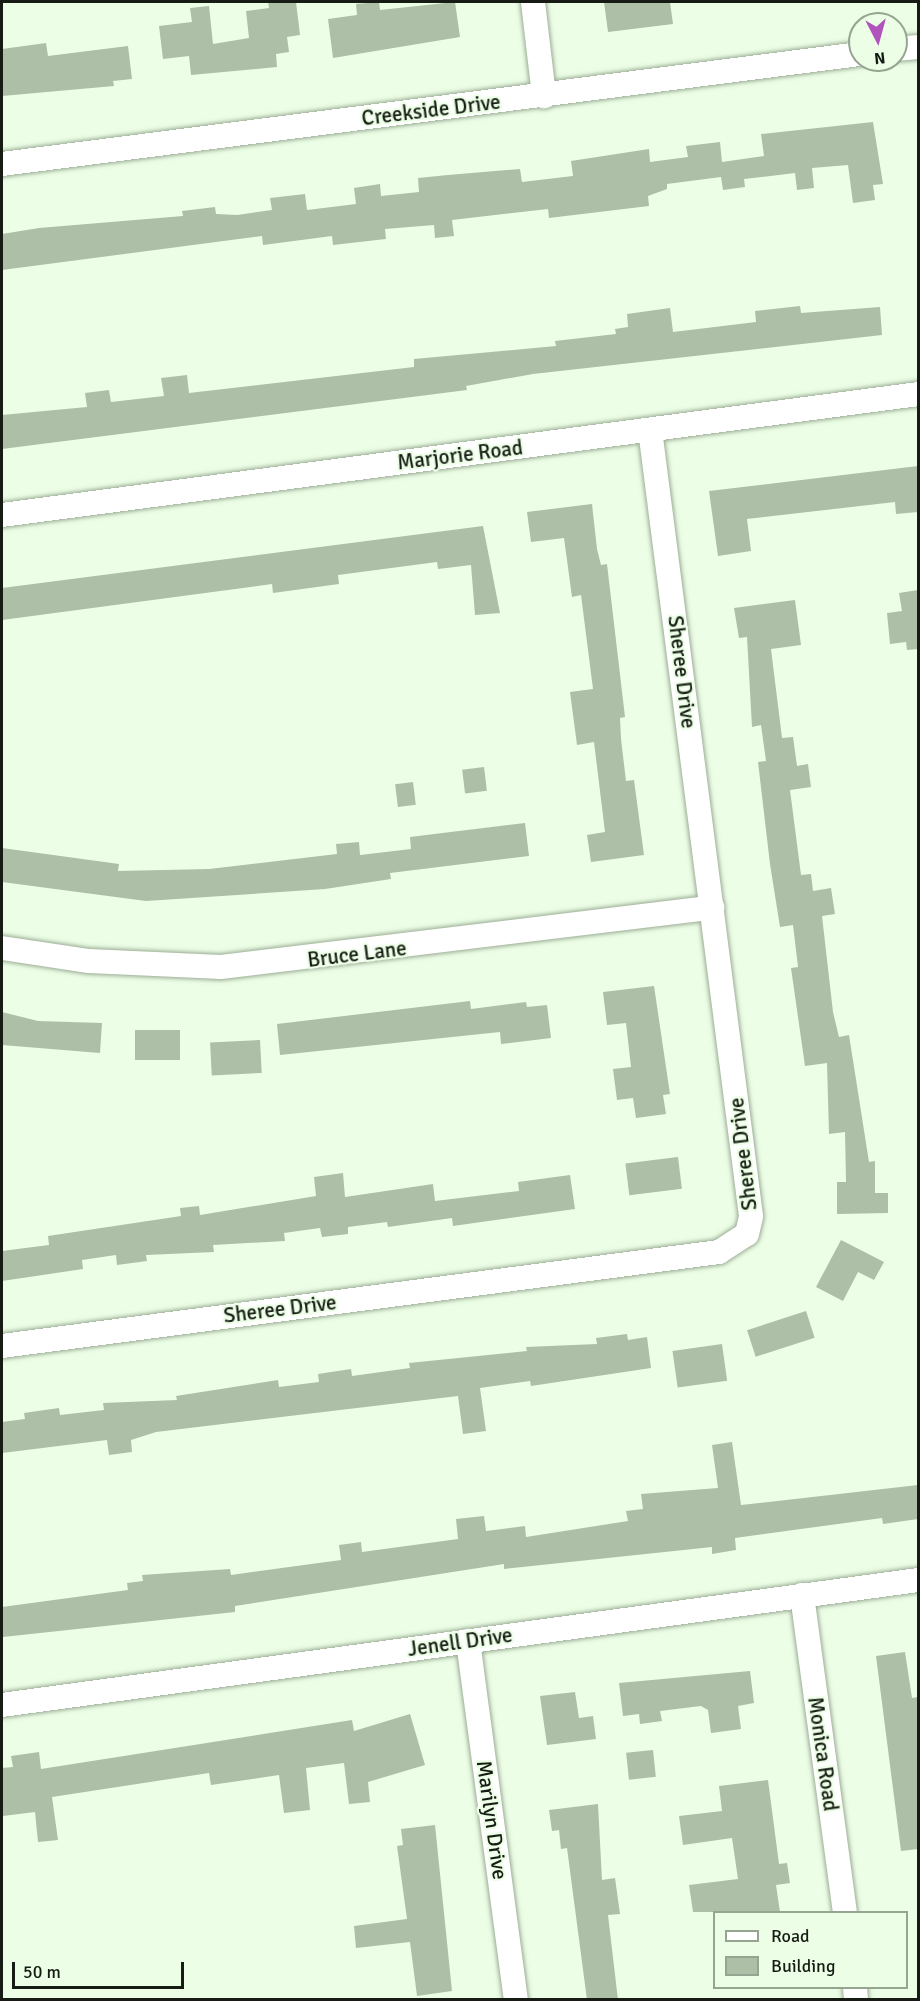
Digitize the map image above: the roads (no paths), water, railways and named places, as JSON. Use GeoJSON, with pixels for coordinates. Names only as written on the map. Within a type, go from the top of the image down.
{"type":"FeatureCollection","features":[{"type":"Feature","properties":{"kind":"street"},"geometry":{"type":"LineString","coordinates":[[533,2],[544,96]]}},
{"type":"Feature","properties":{"kind":"street","name":"Creekside Drive"},"geometry":{"type":"LineString","coordinates":[[2,164],[848,56]]}},
{"type":"Feature","properties":{"kind":"street","name":"Marjorie Road"},"geometry":{"type":"LineString","coordinates":[[2,515],[918,394]]}},
{"type":"Feature","properties":{"kind":"street","name":"Sheree Drive"},"geometry":{"type":"LineString","coordinates":[[2,1346],[677,1258],[736,1245],[747,1234],[751,1216],[650,430]]}},
{"type":"Feature","properties":{"kind":"street","name":"Bruce Lane"},"geometry":{"type":"LineString","coordinates":[[2,948],[89,961],[233,966],[712,908]]}},
{"type":"Feature","properties":{"kind":"street","name":"Jenell Drive"},"geometry":{"type":"LineString","coordinates":[[2,1705],[918,1580]]}},
{"type":"Feature","properties":{"kind":"street","name":"Monica Road"},"geometry":{"type":"LineString","coordinates":[[802,1595],[845,1911]]}},
{"type":"Feature","properties":{"kind":"street","name":"Marilyn Drive"},"geometry":{"type":"LineString","coordinates":[[468,1641],[516,2000]]}}]}
